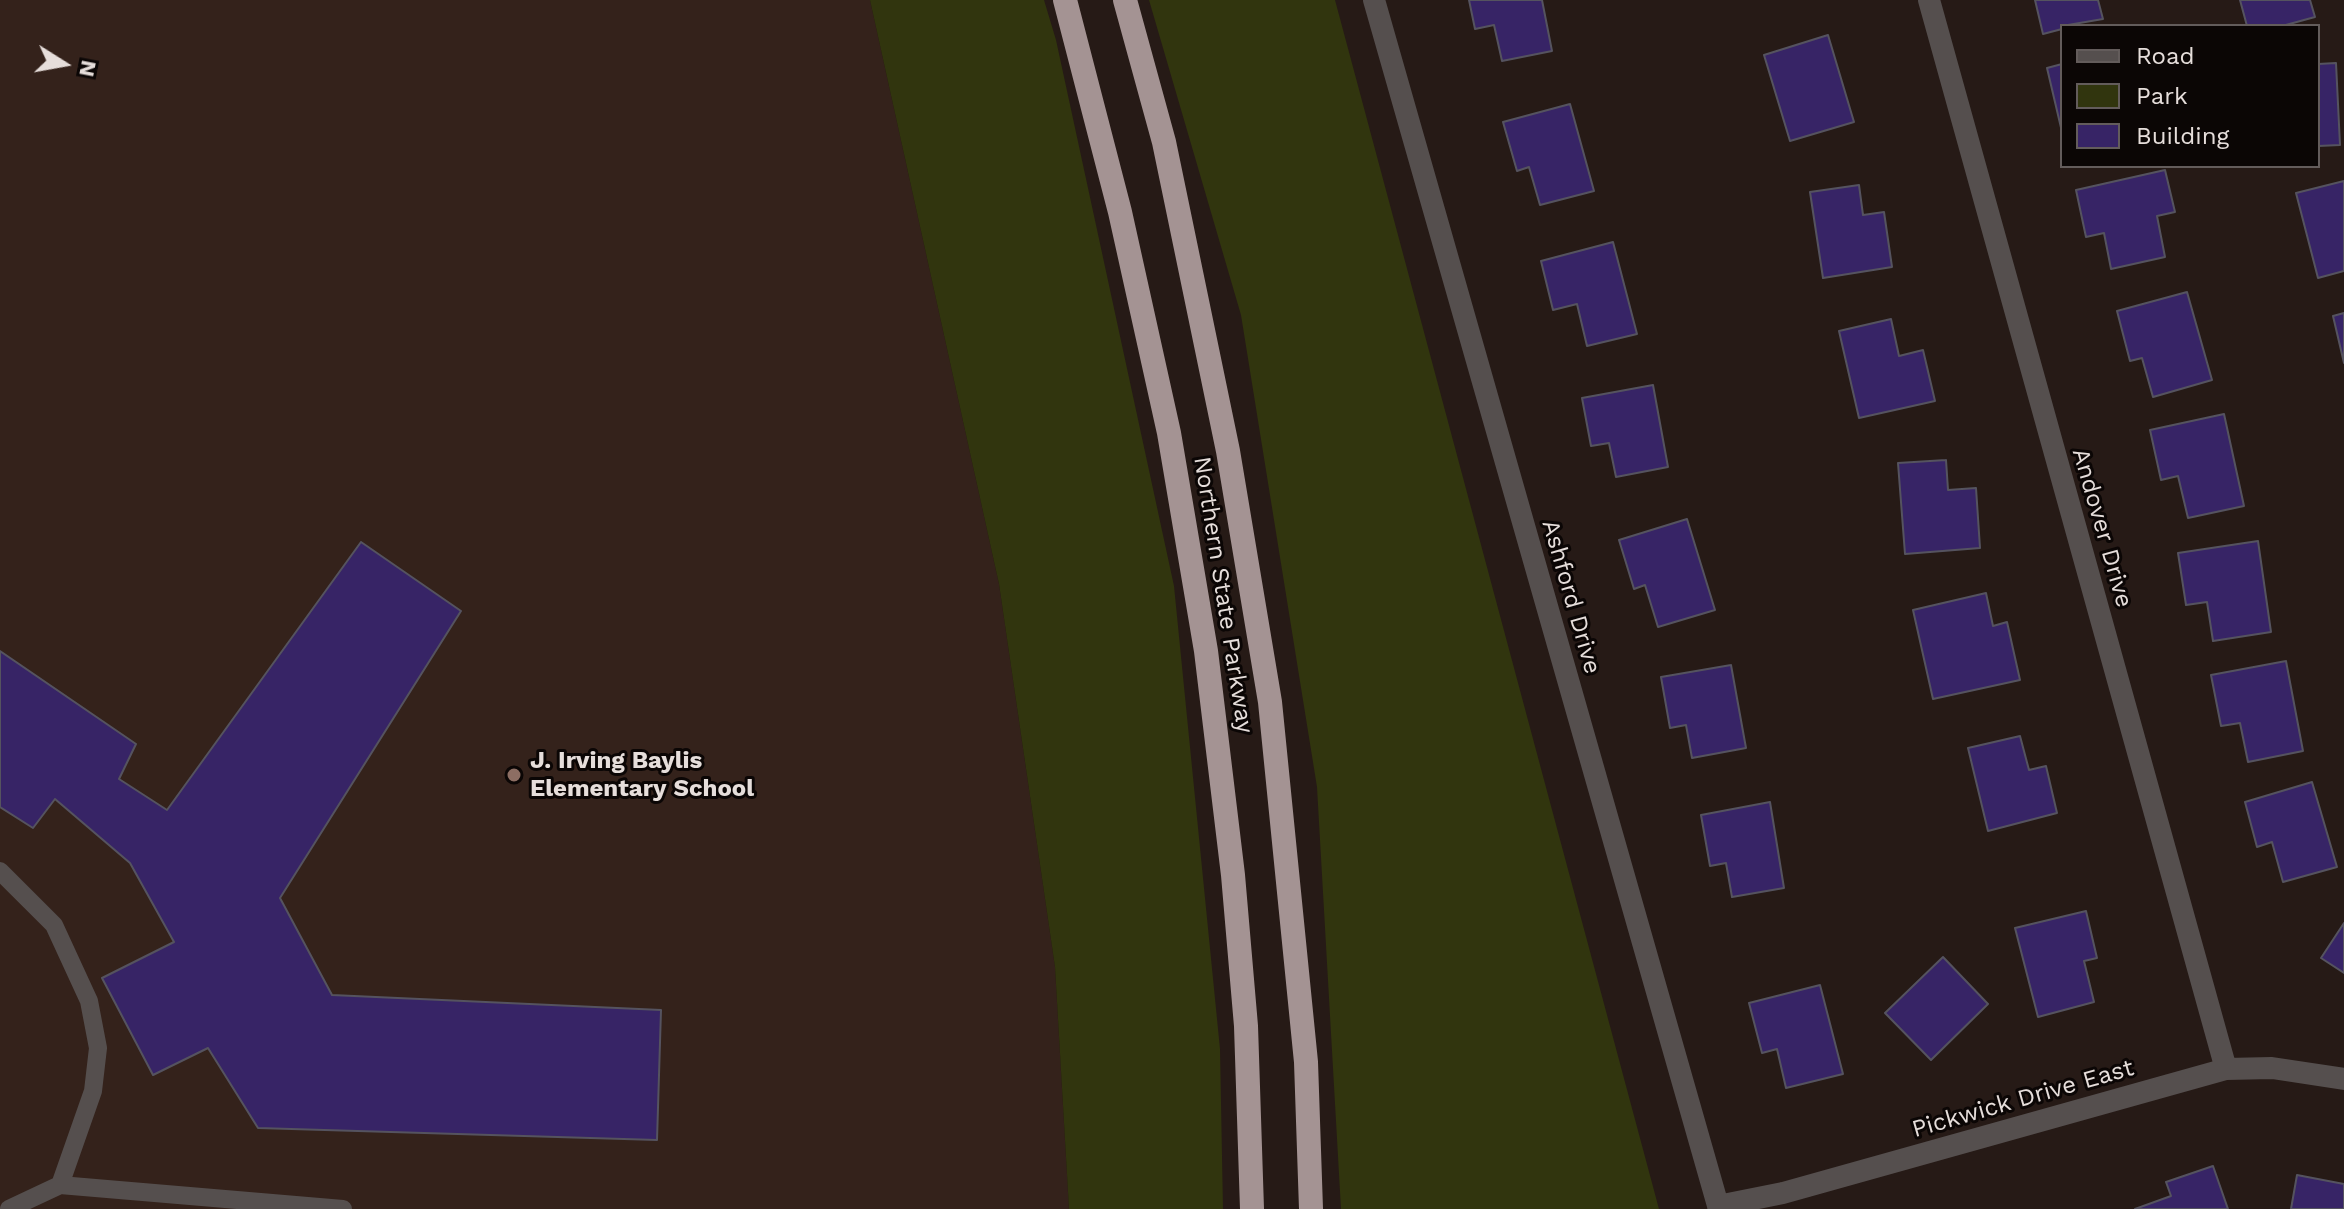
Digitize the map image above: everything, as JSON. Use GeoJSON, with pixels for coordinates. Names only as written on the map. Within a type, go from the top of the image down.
{"type":"FeatureCollection","features":[{"type":"Feature","properties":{"kind":"highway","name":"Northern State Parkway"},"geometry":{"type":"LineString","coordinates":[[1065,0],[1120,212],[1166,419],[1206,651],[1235,890],[1246,1026],[1252,1209]]}},
{"type":"Feature","properties":{"kind":"highway","name":"Northern State Parkway"},"geometry":{"type":"LineString","coordinates":[[1125,0],[1164,142],[1222,420],[1270,702],[1306,1062],[1311,1209]]}},
{"type":"Feature","properties":{"kind":"street","name":"Ashford Drive"},"geometry":{"type":"LineString","coordinates":[[1374,0],[1718,1207]]}},
{"type":"Feature","properties":{"kind":"street","name":"Andover Drive"},"geometry":{"type":"LineString","coordinates":[[1929,0],[2226,1069]]}},
{"type":"Feature","properties":{"kind":"street","name":"Pickwick Drive East"},"geometry":{"type":"LineString","coordinates":[[1718,1207],[1783,1193],[2226,1069],[2272,1068],[2344,1079]]}},
{"type":"Feature","properties":{"kind":"lane"},"geometry":{"type":"LineString","coordinates":[[0,871],[54,925],[89,1001],[98,1048],[93,1091],[60,1185]]}},
{"type":"Feature","properties":{"kind":"lane"},"geometry":{"type":"LineString","coordinates":[[9,1209],[60,1185],[343,1209]]}},
{"type":"Feature","properties":{"kind":"shaded area","name":"J. Irving Baylis Elementary School"},"geometry":{"type":"Polygon","coordinates":[[[0,0],[870,0],[999,584],[1055,967],[1069,1209],[0,1209],[0,0]]]}},
{"type":"Feature","properties":{"kind":"green space"},"geometry":{"type":"Polygon","coordinates":[[[870,0],[1044,0],[1056,40],[1174,586],[1220,1049],[1223,1209],[1069,1209],[1055,967],[999,584],[870,0]]]}},
{"type":"Feature","properties":{"kind":"green space"},"geometry":{"type":"Polygon","coordinates":[[[1149,0],[1335,0],[1659,1209],[1341,1209],[1317,787],[1241,315],[1149,0]]]}},
{"type":"Feature","properties":{"kind":"building"},"geometry":{"type":"Polygon","coordinates":[[[1469,0],[1542,0],[1552,51],[1502,61],[1494,25],[1475,29],[1469,0]]]}},
{"type":"Feature","properties":{"kind":"building"},"geometry":{"type":"Polygon","coordinates":[[[2035,0],[2098,0],[2103,19],[2060,24],[2060,30],[2043,34],[2035,0]]]}},
{"type":"Feature","properties":{"kind":"building"},"geometry":{"type":"Polygon","coordinates":[[[2240,0],[2310,0],[2315,17],[2289,24],[2246,24],[2240,0]]]}},
{"type":"Feature","properties":{"kind":"building"},"geometry":{"type":"Polygon","coordinates":[[[1828,35],[1854,122],[1790,141],[1764,55],[1828,35]]]}},
{"type":"Feature","properties":{"kind":"building"},"geometry":{"type":"Polygon","coordinates":[[[2336,63],[2340,145],[2320,146],[2320,64],[2336,63]]]}},
{"type":"Feature","properties":{"kind":"building"},"geometry":{"type":"Polygon","coordinates":[[[2060,65],[2060,123],[2047,68],[2060,65]]]}},
{"type":"Feature","properties":{"kind":"building"},"geometry":{"type":"Polygon","coordinates":[[[1570,104],[1594,191],[1540,205],[1529,167],[1517,171],[1503,122],[1570,104]]]}},
{"type":"Feature","properties":{"kind":"building"},"geometry":{"type":"Polygon","coordinates":[[[2165,170],[2175,212],[2157,216],[2165,257],[2111,269],[2104,233],[2086,237],[2076,190],[2165,170]]]}},
{"type":"Feature","properties":{"kind":"building"},"geometry":{"type":"Polygon","coordinates":[[[2344,181],[2344,271],[2318,278],[2296,193],[2344,181]]]}},
{"type":"Feature","properties":{"kind":"building"},"geometry":{"type":"Polygon","coordinates":[[[1859,185],[1863,215],[1884,212],[1892,267],[1823,278],[1810,192],[1859,185]]]}},
{"type":"Feature","properties":{"kind":"building"},"geometry":{"type":"Polygon","coordinates":[[[1613,242],[1637,334],[1587,346],[1577,304],[1553,310],[1541,261],[1613,242]]]}},
{"type":"Feature","properties":{"kind":"building"},"geometry":{"type":"Polygon","coordinates":[[[2187,292],[2212,380],[2153,397],[2142,358],[2130,361],[2117,311],[2187,292]]]}},
{"type":"Feature","properties":{"kind":"building"},"geometry":{"type":"Polygon","coordinates":[[[2344,313],[2344,363],[2333,316],[2344,313]]]}},
{"type":"Feature","properties":{"kind":"building"},"geometry":{"type":"Polygon","coordinates":[[[1891,319],[1899,356],[1923,350],[1935,401],[1859,418],[1839,331],[1891,319]]]}},
{"type":"Feature","properties":{"kind":"building"},"geometry":{"type":"Polygon","coordinates":[[[1653,385],[1668,467],[1616,477],[1609,443],[1591,446],[1582,398],[1653,385]]]}},
{"type":"Feature","properties":{"kind":"building"},"geometry":{"type":"Polygon","coordinates":[[[2224,414],[2244,506],[2188,518],[2178,476],[2161,480],[2150,430],[2224,414]]]}},
{"type":"Feature","properties":{"kind":"building"},"geometry":{"type":"Polygon","coordinates":[[[1946,460],[1948,490],[1976,488],[1980,548],[1905,554],[1898,463],[1946,460]]]}},
{"type":"Feature","properties":{"kind":"building"},"geometry":{"type":"Polygon","coordinates":[[[1687,519],[1715,610],[1658,627],[1645,585],[1634,589],[1619,540],[1687,519]]]}},
{"type":"Feature","properties":{"kind":"building"},"geometry":{"type":"Polygon","coordinates":[[[2258,541],[2271,632],[2213,641],[2207,602],[2186,605],[2178,553],[2258,541]]]}},
{"type":"Feature","properties":{"kind":"building"},"geometry":{"type":"Polygon","coordinates":[[[361,542],[461,611],[280,898],[332,995],[661,1010],[657,1140],[258,1128],[208,1048],[153,1075],[102,978],[174,942],[130,863],[55,799],[33,828],[0,807],[0,651],[136,744],[119,779],[167,810],[361,542]]]}},
{"type":"Feature","properties":{"kind":"building"},"geometry":{"type":"Polygon","coordinates":[[[1986,593],[1993,626],[2007,622],[2020,680],[1933,699],[1913,610],[1986,593]]]}},
{"type":"Feature","properties":{"kind":"building"},"geometry":{"type":"Polygon","coordinates":[[[2286,661],[2303,751],[2248,762],[2240,723],[2221,726],[2211,675],[2286,661]]]}},
{"type":"Feature","properties":{"kind":"building"},"geometry":{"type":"Polygon","coordinates":[[[1731,665],[1746,748],[1692,758],[1686,725],[1670,728],[1661,677],[1731,665]]]}},
{"type":"Feature","properties":{"kind":"building"},"geometry":{"type":"Polygon","coordinates":[[[2020,736],[2029,770],[2046,766],[2057,813],[1988,831],[1968,748],[2020,736]]]}},
{"type":"Feature","properties":{"kind":"building"},"geometry":{"type":"Polygon","coordinates":[[[2312,782],[2337,867],[2283,882],[2272,842],[2257,847],[2245,802],[2312,782]]]}},
{"type":"Feature","properties":{"kind":"building"},"geometry":{"type":"Polygon","coordinates":[[[1770,802],[1784,888],[1732,897],[1726,863],[1710,866],[1701,815],[1770,802]]]}},
{"type":"Feature","properties":{"kind":"building"},"geometry":{"type":"Polygon","coordinates":[[[2086,911],[2097,958],[2084,961],[2094,1002],[2038,1017],[2015,928],[2086,911]]]}},
{"type":"Feature","properties":{"kind":"building"},"geometry":{"type":"Polygon","coordinates":[[[2344,923],[2344,973],[2321,958],[2344,923]]]}},
{"type":"Feature","properties":{"kind":"building"},"geometry":{"type":"Polygon","coordinates":[[[1943,957],[1988,1004],[1931,1060],[1885,1013],[1943,957]]]}},
{"type":"Feature","properties":{"kind":"building"},"geometry":{"type":"Polygon","coordinates":[[[1820,985],[1843,1074],[1786,1088],[1777,1049],[1762,1053],[1749,1003],[1820,985]]]}},
{"type":"Feature","properties":{"kind":"building"},"geometry":{"type":"Polygon","coordinates":[[[2213,1166],[2228,1209],[2135,1209],[2171,1196],[2166,1182],[2213,1166]]]}},
{"type":"Feature","properties":{"kind":"building"},"geometry":{"type":"Polygon","coordinates":[[[2297,1175],[2344,1184],[2344,1209],[2291,1209],[2297,1175]]]}},
{"type":"Feature","properties":{"kind":"place","name":"J. Irving Baylis Elementary School"},"geometry":{"type":"Point","coordinates":[514,775]}}]}
